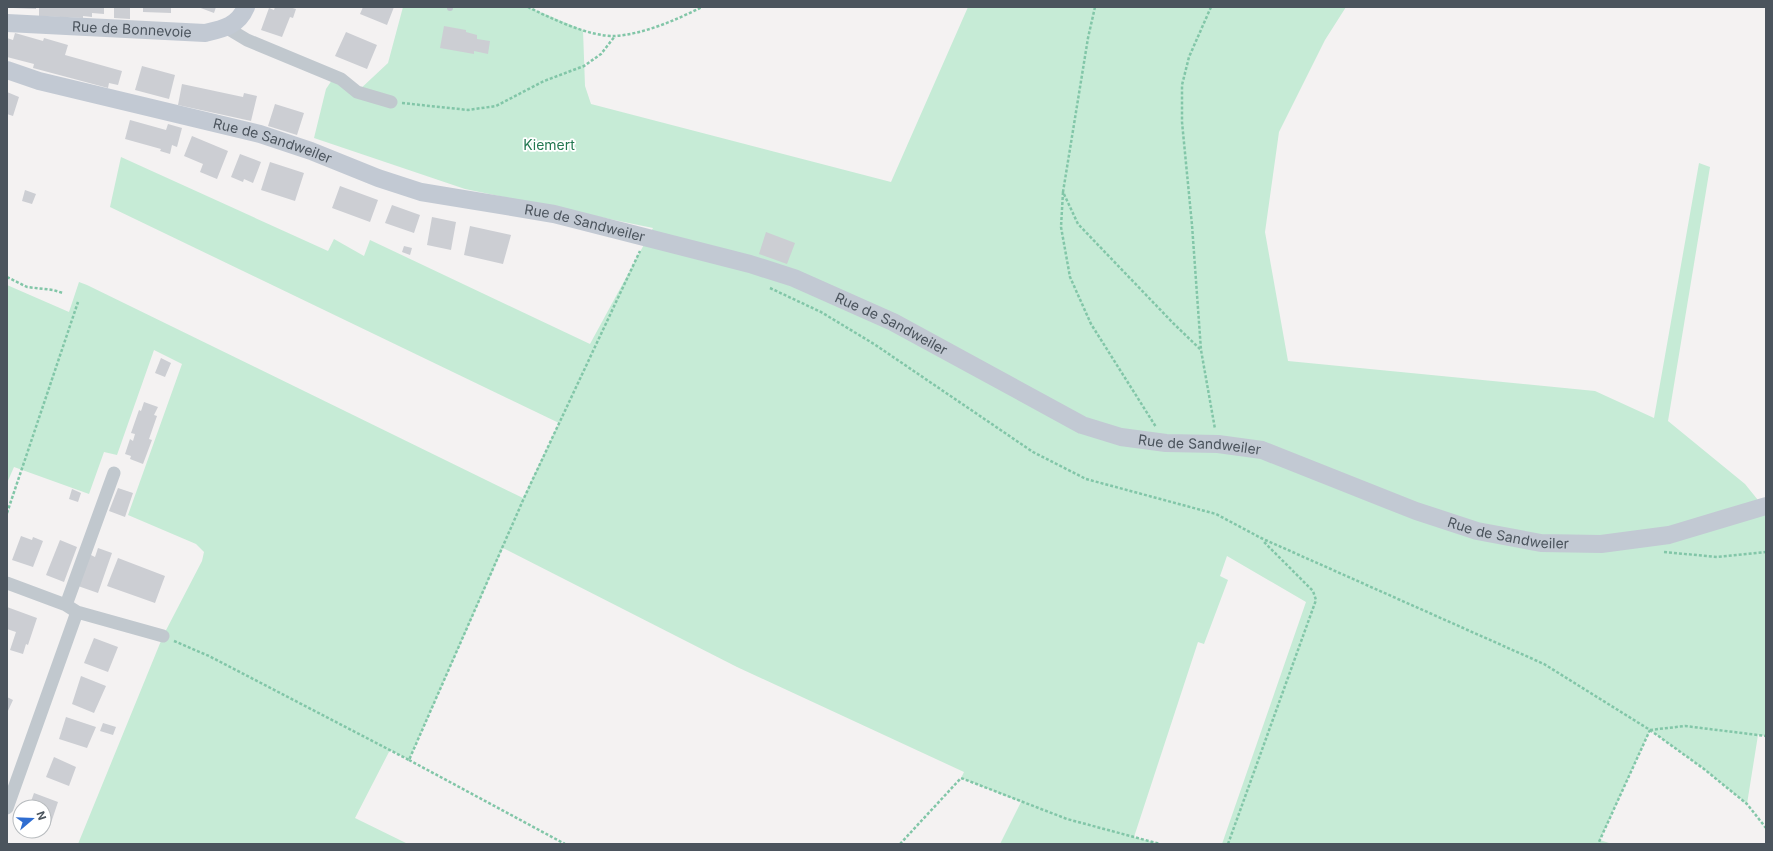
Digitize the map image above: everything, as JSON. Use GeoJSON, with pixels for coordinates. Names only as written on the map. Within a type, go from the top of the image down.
{"type":"FeatureCollection","features":[{"type":"Feature","properties":{"kind":"main road"},"geometry":{"type":"LineString","coordinates":[[227,28],[237,21],[246,7]]}},
{"type":"Feature","properties":{"kind":"main road","name":"Rue de Bonnevoie"},"geometry":{"type":"LineString","coordinates":[[7,23],[204,33],[227,28]]}},
{"type":"Feature","properties":{"kind":"main road","name":"Rue de Sandweiler"},"geometry":{"type":"LineString","coordinates":[[7,70],[39,82],[274,138],[378,178],[421,192],[554,214],[750,264],[794,278],[893,322],[1082,425],[1121,437],[1166,443],[1218,444],[1262,450],[1416,511],[1477,531],[1541,543],[1601,544],[1669,535],[1766,506]]}},
{"type":"Feature","properties":{"kind":"street"},"geometry":{"type":"LineString","coordinates":[[227,28],[247,40],[341,79],[357,92],[390,102]]}},
{"type":"Feature","properties":{"kind":"street"},"geometry":{"type":"LineString","coordinates":[[66,605],[114,473]]}},
{"type":"Feature","properties":{"kind":"street"},"geometry":{"type":"LineString","coordinates":[[7,583],[66,605],[77,612],[163,636]]}},
{"type":"Feature","properties":{"kind":"street"},"geometry":{"type":"LineString","coordinates":[[7,808],[77,612]]}},
{"type":"Feature","properties":{"kind":"path"},"geometry":{"type":"LineString","coordinates":[[528,7],[583,30],[615,36],[648,29],[702,7]]}},
{"type":"Feature","properties":{"kind":"path"},"geometry":{"type":"LineString","coordinates":[[1095,7],[1088,38],[1063,192],[1061,227],[1070,277],[1091,324],[1166,443]]}},
{"type":"Feature","properties":{"kind":"path"},"geometry":{"type":"LineString","coordinates":[[1211,7],[1189,57],[1182,85],[1182,122],[1193,233],[1201,350],[1218,444]]}},
{"type":"Feature","properties":{"kind":"path"},"geometry":{"type":"LineString","coordinates":[[390,102],[468,110],[496,106],[544,81],[584,66],[601,54],[615,36]]}},
{"type":"Feature","properties":{"kind":"path"},"geometry":{"type":"LineString","coordinates":[[1063,192],[1078,224],[1172,323],[1201,350]]}},
{"type":"Feature","properties":{"kind":"path"},"geometry":{"type":"LineString","coordinates":[[409,760],[524,498],[647,237]]}},
{"type":"Feature","properties":{"kind":"path"},"geometry":{"type":"LineString","coordinates":[[7,277],[27,287],[53,290],[63,293]]}},
{"type":"Feature","properties":{"kind":"path"},"geometry":{"type":"LineString","coordinates":[[768,287],[821,312],[874,344],[1033,452],[1086,479],[1216,514],[1261,538],[1544,664],[1650,730],[1704,769],[1746,804],[1766,828]]}},
{"type":"Feature","properties":{"kind":"path"},"geometry":{"type":"LineString","coordinates":[[7,513],[78,302]]}},
{"type":"Feature","properties":{"kind":"path"},"geometry":{"type":"LineString","coordinates":[[1228,844],[1316,600],[1313,591],[1261,538]]}},
{"type":"Feature","properties":{"kind":"path"},"geometry":{"type":"LineString","coordinates":[[1660,550],[1666,553],[1717,557],[1766,552]]}},
{"type":"Feature","properties":{"kind":"path"},"geometry":{"type":"LineString","coordinates":[[163,636],[209,656],[409,760],[565,844]]}},
{"type":"Feature","properties":{"kind":"path"},"geometry":{"type":"LineString","coordinates":[[1650,730],[1684,726],[1766,736]]}},
{"type":"Feature","properties":{"kind":"path"},"geometry":{"type":"LineString","coordinates":[[1598,844],[1650,730]]}},
{"type":"Feature","properties":{"kind":"path"},"geometry":{"type":"LineString","coordinates":[[900,844],[961,778],[1067,819],[1160,844]]}},
{"type":"Feature","properties":{"kind":"green space","name":"Kiemert"},"geometry":{"type":"Polygon","coordinates":[[[403,7],[528,7],[583,30],[585,86],[591,104],[891,182],[968,7],[1346,7],[1325,40],[1279,132],[1265,232],[1288,361],[1595,391],[1654,418],[1699,163],[1710,167],[1668,421],[1745,484],[1766,510],[1766,736],[1758,735],[1747,804],[1704,769],[1650,730],[1600,840],[1612,844],[1222,844],[1306,602],[1227,556],[1220,576],[1228,580],[1204,644],[1198,642],[1134,837],[1160,844],[1000,844],[1021,802],[961,778],[964,772],[737,667],[503,548],[409,760],[390,750],[355,818],[408,844],[78,844],[163,636],[202,561],[204,552],[196,544],[128,515],[182,364],[154,350],[117,455],[104,452],[89,494],[14,467],[7,483],[7,285],[69,312],[79,282],[87,285],[523,498],[559,423],[110,207],[121,157],[328,251],[334,239],[364,256],[370,240],[590,344],[653,228],[465,189],[314,138],[326,89],[334,77],[357,92],[388,63],[403,7]]]}},
{"type":"Feature","properties":{"kind":"building"},"geometry":{"type":"Polygon","coordinates":[[[36,7],[36,9],[13,8],[36,7]]]}},
{"type":"Feature","properties":{"kind":"building"},"geometry":{"type":"Polygon","coordinates":[[[39,7],[104,7],[104,14],[92,13],[92,17],[83,16],[83,18],[39,16],[39,7]]]}},
{"type":"Feature","properties":{"kind":"building"},"geometry":{"type":"Polygon","coordinates":[[[114,7],[130,7],[130,19],[114,18],[114,7]]]}},
{"type":"Feature","properties":{"kind":"building"},"geometry":{"type":"Polygon","coordinates":[[[143,7],[171,7],[171,13],[143,12],[143,7]]]}},
{"type":"Feature","properties":{"kind":"building"},"geometry":{"type":"Polygon","coordinates":[[[198,7],[216,7],[214,13],[198,7]]]}},
{"type":"Feature","properties":{"kind":"building"},"geometry":{"type":"Polygon","coordinates":[[[275,7],[289,7],[296,9],[293,18],[290,17],[282,37],[261,30],[269,8],[274,10],[275,7]]]}},
{"type":"Feature","properties":{"kind":"building"},"geometry":{"type":"Polygon","coordinates":[[[363,7],[394,7],[387,25],[360,14],[363,7]]]}},
{"type":"Feature","properties":{"kind":"building"},"geometry":{"type":"Polygon","coordinates":[[[444,26],[466,30],[466,32],[477,35],[477,39],[490,41],[488,54],[474,51],[474,54],[440,48],[444,26]]]}},
{"type":"Feature","properties":{"kind":"building"},"geometry":{"type":"Polygon","coordinates":[[[346,32],[377,45],[367,69],[335,56],[346,32]]]}},
{"type":"Feature","properties":{"kind":"building"},"geometry":{"type":"Polygon","coordinates":[[[15,33],[43,41],[44,38],[68,45],[65,55],[122,71],[118,85],[109,83],[108,88],[33,68],[34,64],[7,57],[7,38],[13,40],[15,33]]]}},
{"type":"Feature","properties":{"kind":"building"},"geometry":{"type":"Polygon","coordinates":[[[142,66],[175,75],[169,99],[135,90],[142,66]]]}},
{"type":"Feature","properties":{"kind":"building"},"geometry":{"type":"Polygon","coordinates":[[[182,84],[243,97],[244,93],[257,96],[251,121],[178,105],[182,84]]]}},
{"type":"Feature","properties":{"kind":"building"},"geometry":{"type":"Polygon","coordinates":[[[7,92],[19,97],[13,116],[7,114],[7,92]]]}},
{"type":"Feature","properties":{"kind":"building"},"geometry":{"type":"Polygon","coordinates":[[[275,104],[304,113],[297,135],[268,126],[275,104]]]}},
{"type":"Feature","properties":{"kind":"building"},"geometry":{"type":"Polygon","coordinates":[[[130,120],[166,130],[168,124],[182,128],[177,147],[172,145],[170,154],[160,151],[161,149],[125,139],[130,120]]]}},
{"type":"Feature","properties":{"kind":"building"},"geometry":{"type":"Polygon","coordinates":[[[192,136],[228,151],[217,179],[200,172],[203,164],[184,156],[192,136]]]}},
{"type":"Feature","properties":{"kind":"building"},"geometry":{"type":"Polygon","coordinates":[[[240,154],[261,162],[253,183],[244,179],[243,182],[231,177],[240,154]]]}},
{"type":"Feature","properties":{"kind":"building"},"geometry":{"type":"Polygon","coordinates":[[[270,162],[304,173],[295,201],[261,190],[270,162]]]}},
{"type":"Feature","properties":{"kind":"building"},"geometry":{"type":"Polygon","coordinates":[[[340,186],[378,200],[370,222],[332,208],[340,186]]]}},
{"type":"Feature","properties":{"kind":"building"},"geometry":{"type":"Polygon","coordinates":[[[25,190],[36,194],[32,204],[22,201],[25,190]]]}},
{"type":"Feature","properties":{"kind":"building"},"geometry":{"type":"Polygon","coordinates":[[[392,205],[420,215],[414,233],[385,223],[392,205]]]}},
{"type":"Feature","properties":{"kind":"building"},"geometry":{"type":"Polygon","coordinates":[[[432,217],[456,222],[451,250],[427,245],[432,217]]]}},
{"type":"Feature","properties":{"kind":"building"},"geometry":{"type":"Polygon","coordinates":[[[470,226],[511,235],[503,264],[464,255],[470,226]]]}},
{"type":"Feature","properties":{"kind":"building"},"geometry":{"type":"Polygon","coordinates":[[[766,232],[795,243],[787,264],[759,254],[766,232]]]}},
{"type":"Feature","properties":{"kind":"building"},"geometry":{"type":"Polygon","coordinates":[[[404,246],[412,248],[410,255],[402,252],[404,246]]]}},
{"type":"Feature","properties":{"kind":"building"},"geometry":{"type":"Polygon","coordinates":[[[161,358],[171,363],[165,377],[155,373],[161,358]]]}},
{"type":"Feature","properties":{"kind":"building"},"geometry":{"type":"Polygon","coordinates":[[[144,402],[158,407],[154,415],[157,416],[149,439],[152,440],[143,464],[130,459],[131,456],[125,454],[130,439],[133,441],[135,434],[131,433],[139,410],[141,411],[144,402]]]}},
{"type":"Feature","properties":{"kind":"building"},"geometry":{"type":"Polygon","coordinates":[[[118,488],[133,493],[125,517],[109,511],[118,488]]]}},
{"type":"Feature","properties":{"kind":"building"},"geometry":{"type":"Polygon","coordinates":[[[72,489],[81,493],[78,502],[69,499],[72,489]]]}},
{"type":"Feature","properties":{"kind":"building"},"geometry":{"type":"Polygon","coordinates":[[[21,536],[32,540],[33,537],[43,541],[33,567],[12,560],[21,536]]]}},
{"type":"Feature","properties":{"kind":"building"},"geometry":{"type":"Polygon","coordinates":[[[60,540],[77,547],[64,582],[46,575],[60,540]]]}},
{"type":"Feature","properties":{"kind":"building"},"geometry":{"type":"Polygon","coordinates":[[[98,548],[112,553],[98,593],[78,586],[89,554],[95,557],[98,548]]]}},
{"type":"Feature","properties":{"kind":"building"},"geometry":{"type":"Polygon","coordinates":[[[118,558],[165,576],[155,603],[107,586],[118,558]]]}},
{"type":"Feature","properties":{"kind":"building"},"geometry":{"type":"Polygon","coordinates":[[[7,607],[37,618],[28,645],[26,644],[23,654],[10,650],[16,632],[7,629],[7,607]]]}},
{"type":"Feature","properties":{"kind":"building"},"geometry":{"type":"Polygon","coordinates":[[[94,638],[118,647],[108,672],[84,663],[94,638]]]}},
{"type":"Feature","properties":{"kind":"building"},"geometry":{"type":"Polygon","coordinates":[[[81,676],[106,686],[94,713],[72,704],[81,676]]]}},
{"type":"Feature","properties":{"kind":"building"},"geometry":{"type":"Polygon","coordinates":[[[7,697],[13,700],[7,713],[7,697]]]}},
{"type":"Feature","properties":{"kind":"building"},"geometry":{"type":"Polygon","coordinates":[[[66,717],[96,727],[87,748],[59,739],[66,717]]]}},
{"type":"Feature","properties":{"kind":"building"},"geometry":{"type":"Polygon","coordinates":[[[103,723],[116,727],[113,735],[100,731],[103,723]]]}},
{"type":"Feature","properties":{"kind":"building"},"geometry":{"type":"Polygon","coordinates":[[[54,757],[76,767],[69,786],[46,777],[54,757]]]}},
{"type":"Feature","properties":{"kind":"building"},"geometry":{"type":"Polygon","coordinates":[[[34,793],[50,799],[32,799],[34,793]]]}},
{"type":"Feature","properties":{"kind":"building"},"geometry":{"type":"Polygon","coordinates":[[[52,800],[58,802],[52,820],[52,800]]]}}]}
